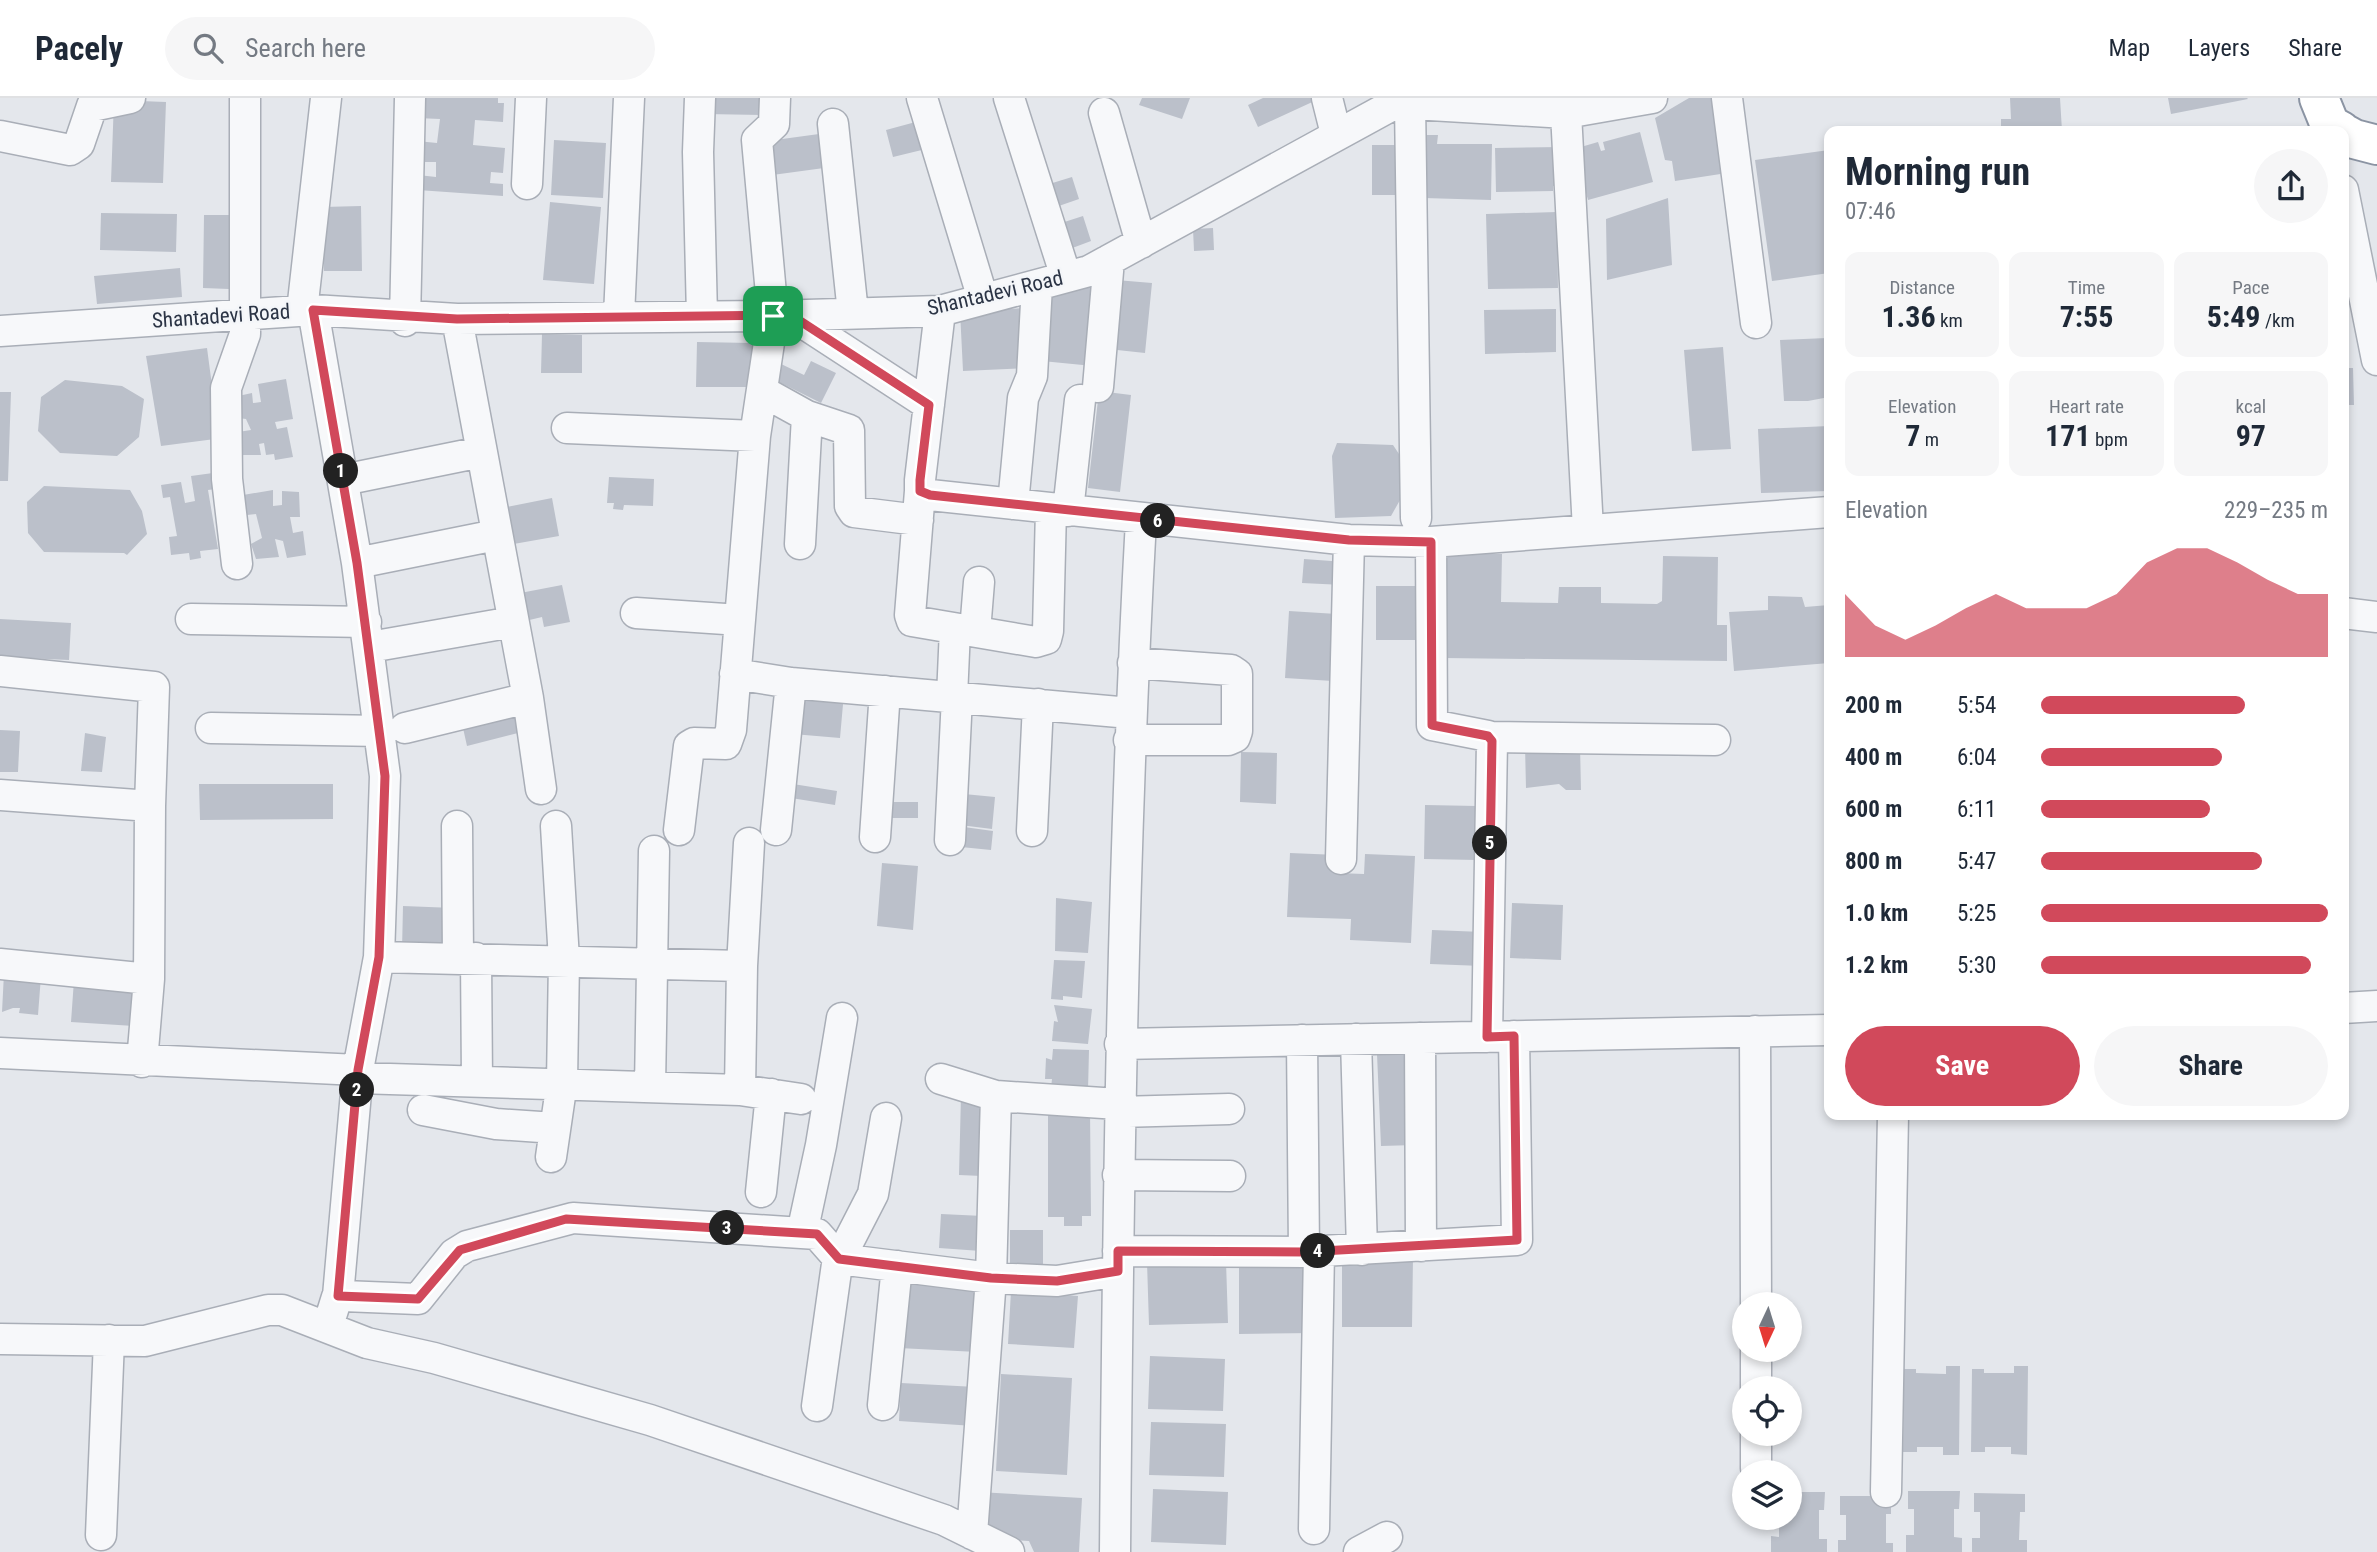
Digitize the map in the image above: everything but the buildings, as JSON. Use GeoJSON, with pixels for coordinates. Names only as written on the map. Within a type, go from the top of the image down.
{"type":"FeatureCollection","features":[{"type":"Feature","properties":{"kind":"highway"},"geometry":{"type":"LineString","coordinates":[[2349,135],[2377,145]]}},
{"type":"Feature","properties":{"kind":"street"},"geometry":{"type":"LineString","coordinates":[[0,136],[70,150],[79,144],[92,106],[130,98]]}},
{"type":"Feature","properties":{"kind":"street"},"geometry":{"type":"LineString","coordinates":[[237,564],[227,479],[226,388],[245,341],[245,98]]}},
{"type":"Feature","properties":{"kind":"street"},"geometry":{"type":"LineString","coordinates":[[326,98],[307,310],[343,480],[368,634],[393,730],[385,776],[379,957],[358,1074],[338,1296],[334,1301],[328,1328]]}},
{"type":"Feature","properties":{"kind":"street"},"geometry":{"type":"LineString","coordinates":[[405,318],[410,98]]}},
{"type":"Feature","properties":{"kind":"street"},"geometry":{"type":"LineString","coordinates":[[527,184],[531,98]]}},
{"type":"Feature","properties":{"kind":"street"},"geometry":{"type":"LineString","coordinates":[[618,316],[629,98]]}},
{"type":"Feature","properties":{"kind":"street"},"geometry":{"type":"LineString","coordinates":[[700,98],[698,144],[702,316]]}},
{"type":"Feature","properties":{"kind":"street"},"geometry":{"type":"LineString","coordinates":[[679,830],[689,746],[694,743],[726,744],[730,739],[755,436],[762,391],[782,316],[757,141],[774,124],[775,98]]}},
{"type":"Feature","properties":{"kind":"street"},"geometry":{"type":"LineString","coordinates":[[922,98],[983,299]]}},
{"type":"Feature","properties":{"kind":"street"},"geometry":{"type":"LineString","coordinates":[[1009,98],[1066,277]]}},
{"type":"Feature","properties":{"kind":"street"},"geometry":{"type":"LineString","coordinates":[[1327,98],[1336,134]]}},
{"type":"Feature","properties":{"kind":"street"},"geometry":{"type":"LineString","coordinates":[[1652,98],[1566,113],[1400,101],[1432,725],[1491,737],[1715,740]]}},
{"type":"Feature","properties":{"kind":"street"},"geometry":{"type":"LineString","coordinates":[[1727,98],[1756,323]]}},
{"type":"Feature","properties":{"kind":"street","name":"Shantadevi Road"},"geometry":{"type":"LineString","coordinates":[[0,331],[307,310],[405,318],[457,319],[782,316],[940,311],[1090,271],[1400,101]]}},
{"type":"Feature","properties":{"kind":"street"},"geometry":{"type":"LineString","coordinates":[[1104,113],[1141,243]]}},
{"type":"Feature","properties":{"kind":"street"},"geometry":{"type":"LineString","coordinates":[[1566,113],[1588,530]]}},
{"type":"Feature","properties":{"kind":"street"},"geometry":{"type":"LineString","coordinates":[[833,124],[853,313]]}},
{"type":"Feature","properties":{"kind":"street"},"geometry":{"type":"LineString","coordinates":[[2349,251],[2354,301],[2377,360]]}},
{"type":"Feature","properties":{"kind":"street"},"geometry":{"type":"LineString","coordinates":[[940,311],[910,615],[912,621],[921,625],[1037,642],[1046,639],[1060,510],[1089,394],[1109,260]]}},
{"type":"Feature","properties":{"kind":"street"},"geometry":{"type":"LineString","coordinates":[[1013,504],[1023,398],[1032,376],[1037,285]]}},
{"type":"Feature","properties":{"kind":"street"},"geometry":{"type":"LineString","coordinates":[[782,316],[929,405]]}},
{"type":"Feature","properties":{"kind":"street"},"geometry":{"type":"LineString","coordinates":[[457,319],[528,698],[541,789]]}},
{"type":"Feature","properties":{"kind":"street"},"geometry":{"type":"LineString","coordinates":[[762,391],[807,416],[849,430],[850,506],[854,512],[919,505],[1013,504],[1141,520],[1349,540],[1423,530],[1588,530],[1824,512]]}},
{"type":"Feature","properties":{"kind":"street"},"geometry":{"type":"LineString","coordinates":[[800,544],[807,416]]}},
{"type":"Feature","properties":{"kind":"street"},"geometry":{"type":"LineString","coordinates":[[567,428],[755,436]]}},
{"type":"Feature","properties":{"kind":"street"},"geometry":{"type":"LineString","coordinates":[[343,480],[481,452]]}},
{"type":"Feature","properties":{"kind":"street"},"geometry":{"type":"LineString","coordinates":[[1115,1552],[1120,1044],[1130,726],[1141,520]]}},
{"type":"Feature","properties":{"kind":"street"},"geometry":{"type":"LineString","coordinates":[[357,563],[496,534]]}},
{"type":"Feature","properties":{"kind":"street"},"geometry":{"type":"LineString","coordinates":[[1341,859],[1349,540]]}},
{"type":"Feature","properties":{"kind":"street"},"geometry":{"type":"LineString","coordinates":[[950,840],[955,697],[965,630],[979,582]]}},
{"type":"Feature","properties":{"kind":"street"},"geometry":{"type":"LineString","coordinates":[[636,613],[740,620]]}},
{"type":"Feature","properties":{"kind":"street"},"geometry":{"type":"LineString","coordinates":[[2349,614],[2377,617]]}},
{"type":"Feature","properties":{"kind":"street"},"geometry":{"type":"LineString","coordinates":[[191,619],[368,634],[513,622]]}},
{"type":"Feature","properties":{"kind":"street"},"geometry":{"type":"LineString","coordinates":[[735,674],[791,683],[1038,704],[1130,726],[1228,740],[1235,737],[1237,674],[1231,670],[1133,663]]}},
{"type":"Feature","properties":{"kind":"street"},"geometry":{"type":"LineString","coordinates":[[0,671],[155,687],[150,806],[149,979],[142,1062]]}},
{"type":"Feature","properties":{"kind":"street"},"geometry":{"type":"LineString","coordinates":[[776,830],[791,683]]}},
{"type":"Feature","properties":{"kind":"street"},"geometry":{"type":"LineString","coordinates":[[875,836],[885,691]]}},
{"type":"Feature","properties":{"kind":"street"},"geometry":{"type":"LineString","coordinates":[[211,728],[393,730],[528,698]]}},
{"type":"Feature","properties":{"kind":"street"},"geometry":{"type":"LineString","coordinates":[[1032,831],[1038,704]]}},
{"type":"Feature","properties":{"kind":"street"},"geometry":{"type":"LineString","coordinates":[[338,1296],[418,1299],[460,1250],[566,1219],[802,1233],[821,1237],[839,1259],[991,1278],[1057,1281],[1118,1261],[1517,1240],[1501,1037],[1491,737]]}},
{"type":"Feature","properties":{"kind":"street"},"geometry":{"type":"LineString","coordinates":[[0,795],[150,806]]}},
{"type":"Feature","properties":{"kind":"street"},"geometry":{"type":"LineString","coordinates":[[457,826],[477,1081]]}},
{"type":"Feature","properties":{"kind":"street"},"geometry":{"type":"LineString","coordinates":[[551,1157],[562,1082],[564,960],[555,826]]}},
{"type":"Feature","properties":{"kind":"street"},"geometry":{"type":"LineString","coordinates":[[740,1090],[742,966],[749,843]]}},
{"type":"Feature","properties":{"kind":"street"},"geometry":{"type":"LineString","coordinates":[[650,1087],[654,850]]}},
{"type":"Feature","properties":{"kind":"street"},"geometry":{"type":"LineString","coordinates":[[379,957],[742,966]]}},
{"type":"Feature","properties":{"kind":"street"},"geometry":{"type":"LineString","coordinates":[[0,964],[149,979]]}},
{"type":"Feature","properties":{"kind":"street"},"geometry":{"type":"LineString","coordinates":[[2349,1008],[2377,1006]]}},
{"type":"Feature","properties":{"kind":"street"},"geometry":{"type":"LineString","coordinates":[[802,1233],[821,1145],[842,1018]]}},
{"type":"Feature","properties":{"kind":"street"},"geometry":{"type":"LineString","coordinates":[[1120,1044],[1824,1030]]}},
{"type":"Feature","properties":{"kind":"street"},"geometry":{"type":"LineString","coordinates":[[1755,1031],[1756,1292]]}},
{"type":"Feature","properties":{"kind":"street"},"geometry":{"type":"LineString","coordinates":[[1420,1038],[1421,1247]]}},
{"type":"Feature","properties":{"kind":"street"},"geometry":{"type":"LineString","coordinates":[[1356,1039],[1362,1250]]}},
{"type":"Feature","properties":{"kind":"street"},"geometry":{"type":"LineString","coordinates":[[1302,1040],[1311,1252],[1314,1529]]}},
{"type":"Feature","properties":{"kind":"street"},"geometry":{"type":"LineString","coordinates":[[0,1053],[477,1081],[740,1090],[801,1098]]}},
{"type":"Feature","properties":{"kind":"street"},"geometry":{"type":"LineString","coordinates":[[941,1079],[996,1096],[1119,1108],[1229,1109]]}},
{"type":"Feature","properties":{"kind":"street"},"geometry":{"type":"LineString","coordinates":[[523,1125],[526,1081]]}},
{"type":"Feature","properties":{"kind":"street"},"geometry":{"type":"LineString","coordinates":[[761,1192],[771,1094]]}},
{"type":"Feature","properties":{"kind":"street"},"geometry":{"type":"LineString","coordinates":[[972,1534],[991,1278],[996,1096]]}},
{"type":"Feature","properties":{"kind":"street"},"geometry":{"type":"LineString","coordinates":[[423,1110],[496,1124],[555,1128]]}},
{"type":"Feature","properties":{"kind":"street"},"geometry":{"type":"LineString","coordinates":[[817,1406],[839,1259],[873,1194],[886,1118]]}},
{"type":"Feature","properties":{"kind":"street"},"geometry":{"type":"LineString","coordinates":[[1886,1492],[1894,1120]]}},
{"type":"Feature","properties":{"kind":"street"},"geometry":{"type":"LineString","coordinates":[[1118,1175],[1230,1176]]}},
{"type":"Feature","properties":{"kind":"street"},"geometry":{"type":"LineString","coordinates":[[884,1405],[897,1266]]}},
{"type":"Feature","properties":{"kind":"street"},"geometry":{"type":"LineString","coordinates":[[0,1339],[145,1340],[276,1309],[367,1343],[434,1358],[650,1420],[944,1520],[1009,1552]]}},
{"type":"Feature","properties":{"kind":"street"},"geometry":{"type":"LineString","coordinates":[[101,1535],[109,1340]]}},
{"type":"Feature","properties":{"kind":"street"},"geometry":{"type":"LineString","coordinates":[[1359,1552],[1387,1537]]}},
{"type":"Feature","properties":{"kind":"route"},"geometry":{"type":"LineString","coordinates":[[313,310],[457,319],[773,316],[791,315],[929,405],[920,491],[930,495],[1141,520],[1349,540],[1431,542],[1432,725],[1488,736],[1492,741],[1487,1037],[1514,1036],[1517,1240],[1304,1252],[1118,1251],[1118,1271],[1057,1281],[991,1278],[839,1259],[817,1234],[573,1218],[467,1246],[454,1254],[418,1299],[338,1296],[358,1070],[379,966],[385,776],[370,647],[313,310]]}}]}
